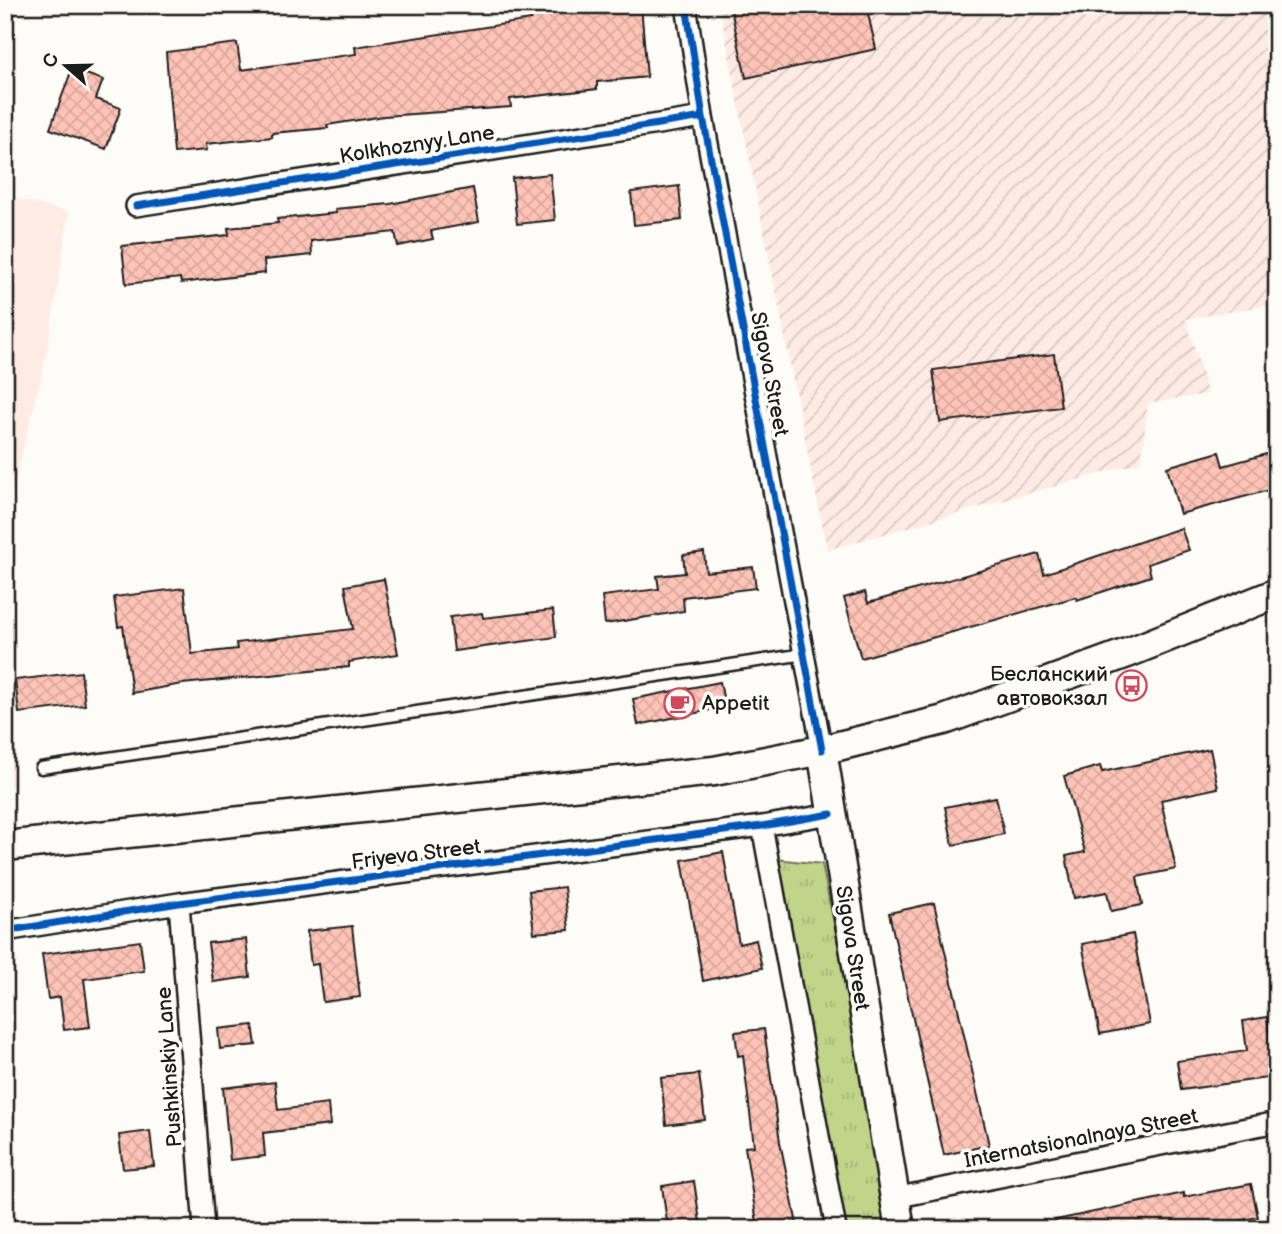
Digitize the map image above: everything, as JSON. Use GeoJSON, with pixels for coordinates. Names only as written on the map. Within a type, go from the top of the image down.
{"type":"FeatureCollection","features":[{"type":"Feature","properties":{"kind":"main road"},"geometry":{"type":"LineString","coordinates":[[5,846],[714,771],[822,750],[944,720],[1130,652],[1277,593]]}},
{"type":"Feature","properties":{"kind":"main road","name":"Sigova Street"},"geometry":{"type":"LineString","coordinates":[[822,750],[900,1229]]}},
{"type":"Feature","properties":{"kind":"street","name":"Sigova Street"},"geometry":{"type":"LineString","coordinates":[[686,5],[703,117],[822,750]]}},
{"type":"Feature","properties":{"kind":"street","name":"Kolkhoznyy Lane"},"geometry":{"type":"LineString","coordinates":[[136,206],[703,117]]}},
{"type":"Feature","properties":{"kind":"street","name":"Friyeva Street"},"geometry":{"type":"LineString","coordinates":[[5,931],[179,903],[762,826],[831,814]]}},
{"type":"Feature","properties":{"kind":"street"},"geometry":{"type":"LineString","coordinates":[[762,826],[836,1229]]}},
{"type":"Feature","properties":{"kind":"street","name":"Pushkinskiy Lane"},"geometry":{"type":"LineString","coordinates":[[179,903],[204,1229]]}},
{"type":"Feature","properties":{"kind":"street","name":"Internatsionalnaya Street"},"geometry":{"type":"LineString","coordinates":[[894,1198],[1277,1122]]}},
{"type":"Feature","properties":{"kind":"lane"},"geometry":{"type":"LineString","coordinates":[[41,768],[805,654]]}},
{"type":"Feature","properties":{"kind":"shaded area"},"geometry":{"type":"Polygon","coordinates":[[[719,5],[1277,5],[1277,304],[1186,319],[1208,394],[1148,403],[1141,462],[827,550],[719,5]]]}},
{"type":"Feature","properties":{"kind":"shaded area"},"geometry":{"type":"Polygon","coordinates":[[[5,196],[69,212],[47,352],[5,522],[5,196]]]}},
{"type":"Feature","properties":{"kind":"shaded area"},"geometry":{"type":"Polygon","coordinates":[[[5,633],[15,788],[5,787],[5,633]]]}},
{"type":"Feature","properties":{"kind":"green space"},"geometry":{"type":"Polygon","coordinates":[[[775,859],[822,864],[895,1229],[844,1229],[775,859]]]}},
{"type":"Feature","properties":{"kind":"building"},"geometry":{"type":"Polygon","coordinates":[[[529,5],[641,5],[647,77],[597,82],[597,89],[510,99],[511,107],[384,116],[327,125],[328,128],[272,133],[272,137],[206,144],[207,150],[174,153],[166,52],[237,43],[241,70],[356,54],[355,47],[531,20],[529,5]]]}},
{"type":"Feature","properties":{"kind":"building"},"geometry":{"type":"Polygon","coordinates":[[[730,5],[866,5],[876,49],[746,78],[730,5]]]}},
{"type":"Feature","properties":{"kind":"building"},"geometry":{"type":"Polygon","coordinates":[[[72,69],[103,80],[96,99],[121,108],[106,149],[50,129],[72,69]]]}},
{"type":"Feature","properties":{"kind":"building"},"geometry":{"type":"Polygon","coordinates":[[[550,174],[555,220],[517,224],[512,178],[550,174]]]}},
{"type":"Feature","properties":{"kind":"building"},"geometry":{"type":"Polygon","coordinates":[[[679,186],[682,220],[634,225],[631,192],[679,186]]]}},
{"type":"Feature","properties":{"kind":"building"},"geometry":{"type":"Polygon","coordinates":[[[473,188],[479,222],[431,231],[433,239],[398,246],[395,232],[311,241],[312,255],[264,260],[265,273],[181,283],[180,278],[126,284],[122,246],[229,235],[228,228],[278,223],[277,219],[336,213],[335,209],[390,204],[473,188]]]}},
{"type":"Feature","properties":{"kind":"building"},"geometry":{"type":"Polygon","coordinates":[[[1054,354],[1061,407],[940,422],[933,370],[1054,354]]]}},
{"type":"Feature","properties":{"kind":"building"},"geometry":{"type":"Polygon","coordinates":[[[1277,451],[1277,488],[1180,514],[1167,467],[1219,452],[1223,466],[1277,451]]]}},
{"type":"Feature","properties":{"kind":"building"},"geometry":{"type":"Polygon","coordinates":[[[1181,528],[1189,550],[1148,564],[1151,576],[1077,600],[1076,597],[861,658],[844,598],[865,592],[868,603],[1039,554],[1044,574],[1181,528]]]}},
{"type":"Feature","properties":{"kind":"building"},"geometry":{"type":"Polygon","coordinates":[[[704,552],[706,572],[753,567],[756,588],[683,597],[684,611],[605,624],[602,596],[659,589],[657,576],[685,573],[683,555],[704,552]]]}},
{"type":"Feature","properties":{"kind":"building"},"geometry":{"type":"Polygon","coordinates":[[[384,579],[398,654],[349,662],[349,667],[182,684],[132,693],[123,626],[118,627],[114,597],[184,588],[192,654],[237,649],[236,643],[353,629],[345,586],[384,579]]]}},
{"type":"Feature","properties":{"kind":"building"},"geometry":{"type":"Polygon","coordinates":[[[553,610],[556,637],[454,651],[450,617],[482,613],[483,618],[553,610]]]}},
{"type":"Feature","properties":{"kind":"building"},"geometry":{"type":"Polygon","coordinates":[[[81,672],[85,705],[19,713],[15,680],[81,672]]]}},
{"type":"Feature","properties":{"kind":"building","name":"Appetit"},"geometry":{"type":"Polygon","coordinates":[[[720,682],[725,707],[638,725],[633,699],[720,682]]]}},
{"type":"Feature","properties":{"kind":"building"},"geometry":{"type":"Polygon","coordinates":[[[1210,749],[1218,788],[1161,800],[1176,869],[1137,877],[1142,905],[1111,911],[1107,892],[1074,898],[1066,856],[1085,852],[1064,776],[1100,766],[1102,772],[1210,749]]]}},
{"type":"Feature","properties":{"kind":"building"},"geometry":{"type":"Polygon","coordinates":[[[996,797],[1004,834],[953,845],[945,807],[996,797]]]}},
{"type":"Feature","properties":{"kind":"building"},"geometry":{"type":"Polygon","coordinates":[[[723,852],[739,944],[756,940],[762,968],[703,981],[682,860],[723,852]]]}},
{"type":"Feature","properties":{"kind":"building"},"geometry":{"type":"Polygon","coordinates":[[[564,887],[569,930],[534,933],[529,891],[564,887]]]}},
{"type":"Feature","properties":{"kind":"building"},"geometry":{"type":"Polygon","coordinates":[[[934,903],[989,1145],[944,1155],[889,913],[934,903]]]}},
{"type":"Feature","properties":{"kind":"building"},"geometry":{"type":"Polygon","coordinates":[[[352,926],[360,997],[323,1002],[318,964],[311,965],[307,931],[352,926]]]}},
{"type":"Feature","properties":{"kind":"building"},"geometry":{"type":"Polygon","coordinates":[[[1133,934],[1150,1024],[1100,1034],[1082,944],[1133,934]]]}},
{"type":"Feature","properties":{"kind":"building"},"geometry":{"type":"Polygon","coordinates":[[[246,939],[250,977],[213,982],[208,943],[246,939]]]}},
{"type":"Feature","properties":{"kind":"building"},"geometry":{"type":"Polygon","coordinates":[[[140,941],[144,971],[84,979],[90,1027],[64,1030],[60,997],[48,999],[42,954],[140,941]]]}},
{"type":"Feature","properties":{"kind":"building"},"geometry":{"type":"Polygon","coordinates":[[[1267,1017],[1275,1077],[1181,1090],[1177,1061],[1247,1051],[1243,1021],[1267,1017]]]}},
{"type":"Feature","properties":{"kind":"building"},"geometry":{"type":"Polygon","coordinates":[[[253,1025],[256,1045],[220,1049],[218,1029],[253,1025]]]}},
{"type":"Feature","properties":{"kind":"building"},"geometry":{"type":"Polygon","coordinates":[[[764,1029],[780,1142],[798,1229],[758,1229],[745,1147],[754,1146],[743,1055],[738,1056],[735,1032],[764,1029]]]}},
{"type":"Feature","properties":{"kind":"building"},"geometry":{"type":"Polygon","coordinates":[[[699,1074],[705,1120],[666,1125],[661,1078],[699,1074]]]}},
{"type":"Feature","properties":{"kind":"building"},"geometry":{"type":"Polygon","coordinates":[[[275,1082],[278,1110],[328,1104],[330,1125],[263,1133],[265,1156],[230,1160],[223,1088],[275,1082]]]}},
{"type":"Feature","properties":{"kind":"building"},"geometry":{"type":"Polygon","coordinates":[[[150,1131],[154,1166],[123,1169],[119,1135],[150,1131]]]}},
{"type":"Feature","properties":{"kind":"building"},"geometry":{"type":"Polygon","coordinates":[[[694,1181],[701,1229],[668,1229],[662,1186],[694,1181]]]}},
{"type":"Feature","properties":{"kind":"building"},"geometry":{"type":"Polygon","coordinates":[[[1251,1184],[1258,1217],[1198,1229],[1057,1229],[1056,1220],[1184,1193],[1184,1197],[1251,1184]]]}},
{"type":"Feature","properties":{"kind":"cycle path"},"geometry":{"type":"LineString","coordinates":[[686,5],[703,117],[822,750]]}},
{"type":"Feature","properties":{"kind":"cycle path"},"geometry":{"type":"LineString","coordinates":[[136,206],[703,117]]}},
{"type":"Feature","properties":{"kind":"cycle path"},"geometry":{"type":"LineString","coordinates":[[5,931],[179,903],[762,826],[831,814]]}},
{"type":"Feature","properties":{"kind":"place","name":"Бесланский автовокзал"},"geometry":{"type":"Point","coordinates":[1131,686]}},
{"type":"Feature","properties":{"kind":"place","name":"Appetit"},"geometry":{"type":"Point","coordinates":[679,703]}}]}
